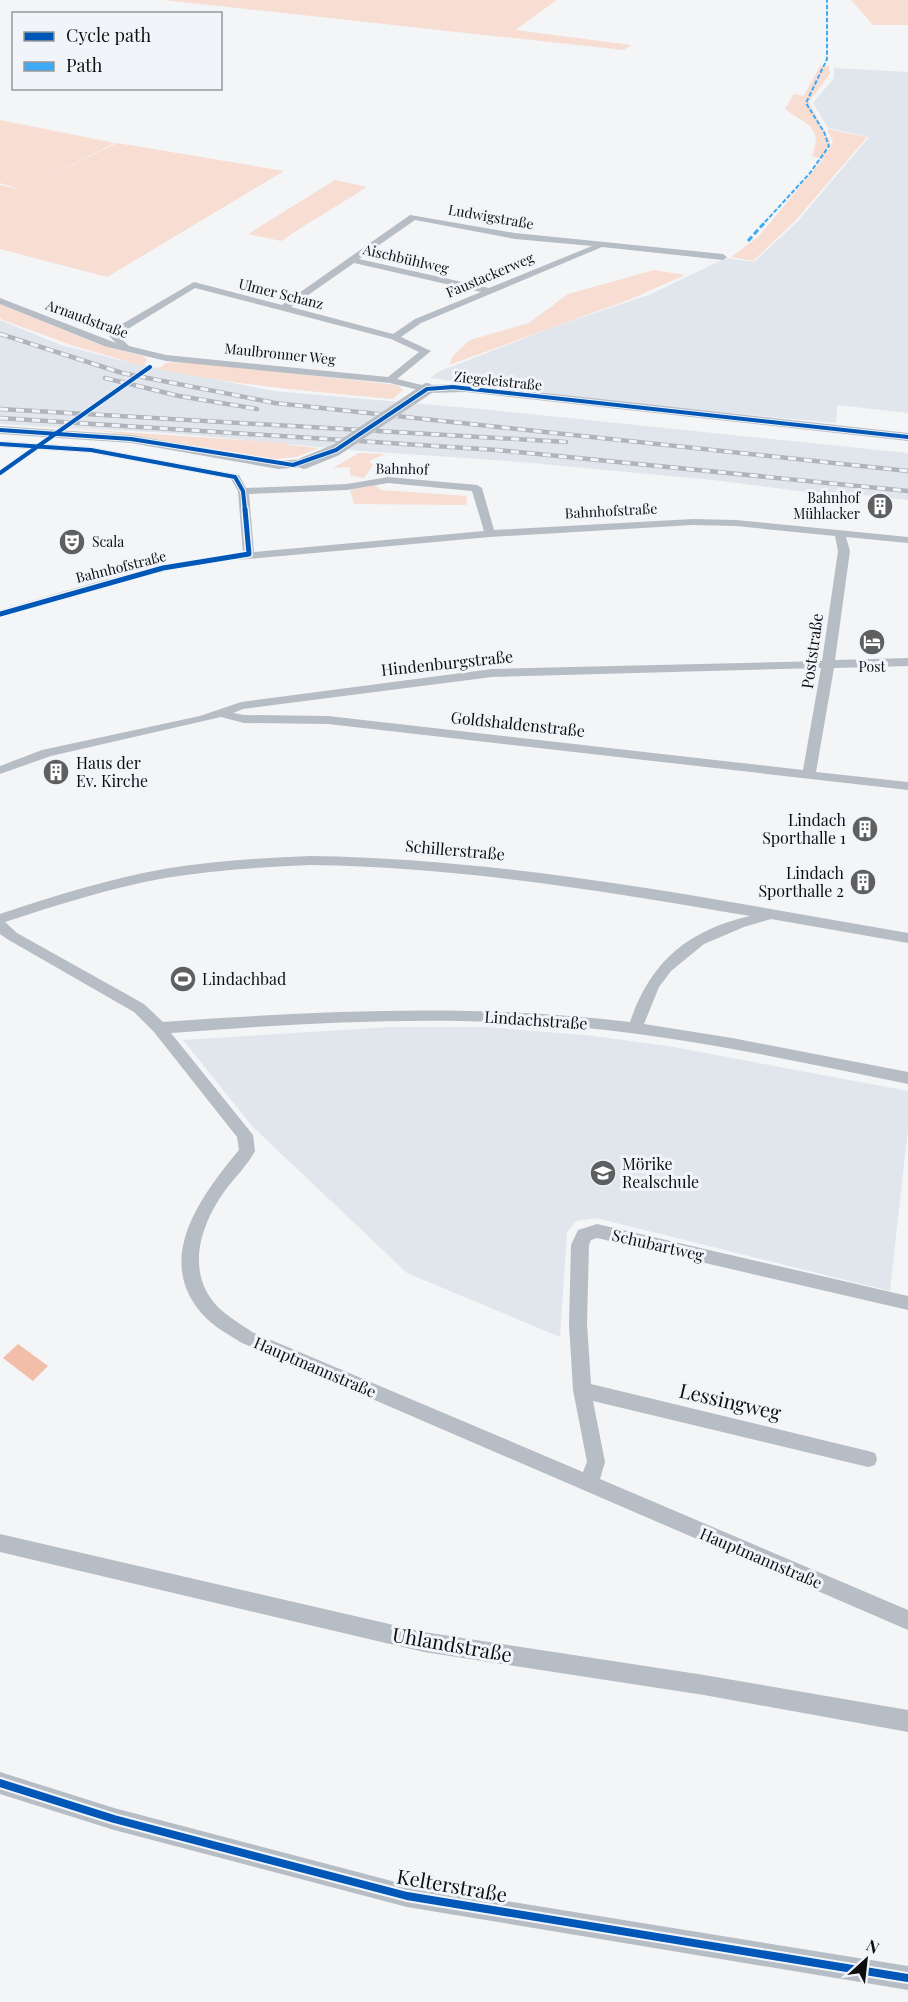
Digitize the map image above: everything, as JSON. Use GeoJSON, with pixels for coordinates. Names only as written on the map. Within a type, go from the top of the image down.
{"type":"FeatureCollection","features":[{"type":"Feature","properties":{"kind":"street","name":"Ludwigstraße"},"geometry":{"type":"LineString","coordinates":[[283,309],[413,217],[515,236],[723,257]]}},
{"type":"Feature","properties":{"kind":"street","name":"Faustackerweg"},"geometry":{"type":"LineString","coordinates":[[394,337],[418,321],[601,246]]}},
{"type":"Feature","properties":{"kind":"street","name":"Aischbühlweg"},"geometry":{"type":"LineString","coordinates":[[352,260],[489,291]]}},
{"type":"Feature","properties":{"kind":"street","name":"Ulmer Schanz"},"geometry":{"type":"LineString","coordinates":[[125,348],[113,333],[194,285],[394,337],[426,351],[390,380]]}},
{"type":"Feature","properties":{"kind":"street","name":"Arnaudstraße"},"geometry":{"type":"LineString","coordinates":[[0,301],[90,337],[166,358]]}},
{"type":"Feature","properties":{"kind":"street","name":"Maulbronner Weg"},"geometry":{"type":"LineString","coordinates":[[166,358],[390,380]]}},
{"type":"Feature","properties":{"kind":"street","name":"Ziegeleistraße"},"geometry":{"type":"LineString","coordinates":[[390,380],[427,389],[466,388],[765,423],[908,437]]}},
{"type":"Feature","properties":{"kind":"street"},"geometry":{"type":"LineString","coordinates":[[0,430],[106,436],[278,465],[293,465],[336,450],[427,389]]}},
{"type":"Feature","properties":{"kind":"street"},"geometry":{"type":"LineString","coordinates":[[0,444],[91,450],[172,463],[235,477],[239,480],[243,491],[249,555]]}},
{"type":"Feature","properties":{"kind":"street","name":"Bahnhof"},"geometry":{"type":"LineString","coordinates":[[243,491],[347,487],[388,480],[477,488],[490,534]]}},
{"type":"Feature","properties":{"kind":"street","name":"Bahnhofstraße"},"geometry":{"type":"LineString","coordinates":[[0,614],[164,568],[249,555],[490,534],[693,522],[736,522],[908,540]]}},
{"type":"Feature","properties":{"kind":"street","name":"Poststraße"},"geometry":{"type":"LineString","coordinates":[[809,774],[844,551],[840,534]]}},
{"type":"Feature","properties":{"kind":"street","name":"Hindenburgstraße"},"geometry":{"type":"LineString","coordinates":[[0,770],[92,742],[223,714],[241,706],[330,692],[492,673],[908,662]]}},
{"type":"Feature","properties":{"kind":"street","name":"Goldshaldenstraße"},"geometry":{"type":"LineString","coordinates":[[223,714],[244,719],[328,720],[908,786]]}},
{"type":"Feature","properties":{"kind":"street","name":"Schillerstraße"},"geometry":{"type":"LineString","coordinates":[[0,919],[74,894],[135,879],[246,864],[313,861],[462,867],[560,878],[908,938]]}},
{"type":"Feature","properties":{"kind":"street"},"geometry":{"type":"LineString","coordinates":[[636,1029],[646,995],[667,964],[695,941],[742,923],[774,915]]}},
{"type":"Feature","properties":{"kind":"street","name":"Hauptmannstraße"},"geometry":{"type":"LineString","coordinates":[[0,926],[12,936],[139,1008],[159,1029],[245,1135],[246,1151],[203,1210],[190,1239],[189,1272],[210,1310],[246,1337],[908,1620]]}},
{"type":"Feature","properties":{"kind":"street","name":"Lindachstraße"},"geometry":{"type":"LineString","coordinates":[[159,1029],[341,1017],[456,1015],[555,1020],[717,1041],[908,1078]]}},
{"type":"Feature","properties":{"kind":"street","name":"Schubartweg"},"geometry":{"type":"LineString","coordinates":[[589,1485],[596,1462],[582,1390],[578,1324],[580,1245],[584,1235],[597,1231],[908,1303]]}},
{"type":"Feature","properties":{"kind":"street","name":"Lessingweg"},"geometry":{"type":"LineString","coordinates":[[582,1390],[868,1459]]}},
{"type":"Feature","properties":{"kind":"street","name":"Uhlandstraße"},"geometry":{"type":"LineString","coordinates":[[0,1543],[424,1642],[704,1685],[908,1721]]}},
{"type":"Feature","properties":{"kind":"street","name":"Kelterstraße"},"geometry":{"type":"LineString","coordinates":[[0,1783],[114,1819],[407,1896],[908,1978]]}},
{"type":"Feature","properties":{"kind":"shaded area"},"geometry":{"type":"Polygon","coordinates":[[[163,0],[557,0],[515,30],[631,45],[624,50],[163,0]]]}},
{"type":"Feature","properties":{"kind":"shaded area"},"geometry":{"type":"Polygon","coordinates":[[[851,0],[908,0],[908,25],[873,25],[851,0]]]}},
{"type":"Feature","properties":{"kind":"shaded area"},"geometry":{"type":"Polygon","coordinates":[[[820,66],[829,66],[830,74],[809,102],[830,141],[826,153],[833,142],[827,129],[867,137],[796,220],[753,261],[731,257],[758,237],[823,159],[812,156],[816,138],[811,128],[785,109],[794,94],[804,96],[820,66]]]}},
{"type":"Feature","properties":{"kind":"shaded area"},"geometry":{"type":"Polygon","coordinates":[[[834,68],[908,72],[908,413],[837,405],[836,423],[644,405],[430,378],[440,371],[554,327],[651,294],[726,258],[754,262],[798,221],[869,137],[828,128],[813,103],[834,78],[834,68]]]}},
{"type":"Feature","properties":{"kind":"shaded area"},"geometry":{"type":"Polygon","coordinates":[[[0,120],[115,143],[26,188],[117,143],[284,171],[107,277],[0,249],[0,185],[22,190],[0,183],[0,120]]]}},
{"type":"Feature","properties":{"kind":"shaded area"},"geometry":{"type":"Polygon","coordinates":[[[335,180],[367,187],[314,220],[300,217],[313,220],[281,241],[248,234],[335,180]]]}},
{"type":"Feature","properties":{"kind":"shaded area"},"geometry":{"type":"Polygon","coordinates":[[[654,270],[685,275],[631,299],[449,365],[453,356],[470,340],[529,323],[568,294],[654,270]]]}},
{"type":"Feature","properties":{"kind":"shaded area"},"geometry":{"type":"Polygon","coordinates":[[[0,304],[98,344],[145,357],[147,360],[143,366],[74,346],[3,320],[0,318],[0,304]]]}},
{"type":"Feature","properties":{"kind":"shaded area"},"geometry":{"type":"Polygon","coordinates":[[[0,320],[61,345],[124,361],[273,391],[481,409],[908,453],[908,500],[854,494],[853,498],[713,480],[509,461],[362,451],[170,433],[0,424],[0,320]]]}},
{"type":"Feature","properties":{"kind":"shaded area"},"geometry":{"type":"Polygon","coordinates":[[[187,362],[398,385],[403,390],[393,399],[246,384],[158,369],[166,363],[187,362]]]}},
{"type":"Feature","properties":{"kind":"shaded area"},"geometry":{"type":"Polygon","coordinates":[[[20,425],[287,443],[287,445],[319,448],[296,457],[276,459],[109,432],[20,425]]]}},
{"type":"Feature","properties":{"kind":"shaded area"},"geometry":{"type":"Polygon","coordinates":[[[359,453],[385,454],[369,461],[373,465],[364,478],[350,475],[350,467],[333,468],[359,453]]]}},
{"type":"Feature","properties":{"kind":"shaded area"},"geometry":{"type":"Polygon","coordinates":[[[375,485],[381,490],[467,496],[466,505],[354,504],[350,490],[375,485]]]}},
{"type":"Feature","properties":{"kind":"shaded area","name":"Mörike Realschule"},"geometry":{"type":"Polygon","coordinates":[[[392,1027],[484,1027],[585,1035],[668,1046],[908,1091],[908,1129],[890,1291],[596,1218],[576,1221],[567,1232],[560,1337],[407,1273],[252,1126],[183,1040],[392,1027]]]}},
{"type":"Feature","properties":{"kind":"shaded area"},"geometry":{"type":"Polygon","coordinates":[[[18,1344],[48,1366],[33,1381],[3,1358],[18,1344]]]}},
{"type":"Feature","properties":{"kind":"railway"},"geometry":{"type":"LineString","coordinates":[[0,334],[122,373],[275,403],[908,471]]}},
{"type":"Feature","properties":{"kind":"railway"},"geometry":{"type":"LineString","coordinates":[[105,378],[179,396],[257,409]]}},
{"type":"Feature","properties":{"kind":"railway"},"geometry":{"type":"LineString","coordinates":[[0,409],[566,442]]}},
{"type":"Feature","properties":{"kind":"railway"},"geometry":{"type":"LineString","coordinates":[[0,418],[497,450],[908,491]]}},
{"type":"Feature","properties":{"kind":"marked path"},"geometry":{"type":"LineString","coordinates":[[748,241],[810,173],[829,146],[824,132],[806,103],[827,59],[827,0]]}},
{"type":"Feature","properties":{"kind":"cycle path"},"geometry":{"type":"LineString","coordinates":[[0,473],[150,367]]}},
{"type":"Feature","properties":{"kind":"cycle path"},"geometry":{"type":"LineString","coordinates":[[0,430],[131,439],[262,462],[293,465],[336,450],[427,389],[453,387],[908,437]]}},
{"type":"Feature","properties":{"kind":"cycle path"},"geometry":{"type":"LineString","coordinates":[[0,444],[91,450],[235,477],[243,491],[249,554],[163,568],[0,614]]}},
{"type":"Feature","properties":{"kind":"cycle path"},"geometry":{"type":"LineString","coordinates":[[0,1783],[114,1819],[407,1896],[908,1978]]}},
{"type":"Feature","properties":{"kind":"place","name":"Bahnhof Mühlacker"},"geometry":{"type":"Point","coordinates":[880,506]}},
{"type":"Feature","properties":{"kind":"place","name":"Scala"},"geometry":{"type":"Point","coordinates":[72,542]}},
{"type":"Feature","properties":{"kind":"place","name":"Post"},"geometry":{"type":"Point","coordinates":[872,642]}},
{"type":"Feature","properties":{"kind":"place","name":"Haus der Ev. Kirche"},"geometry":{"type":"Point","coordinates":[56,772]}},
{"type":"Feature","properties":{"kind":"place","name":"Lindach Sporthalle 1"},"geometry":{"type":"Point","coordinates":[865,829]}},
{"type":"Feature","properties":{"kind":"place","name":"Lindach Sporthalle 2"},"geometry":{"type":"Point","coordinates":[863,882]}},
{"type":"Feature","properties":{"kind":"place","name":"Lindachbad"},"geometry":{"type":"Point","coordinates":[183,979]}},
{"type":"Feature","properties":{"kind":"place","name":"Mörike Realschule"},"geometry":{"type":"Point","coordinates":[603,1173]}}]}
